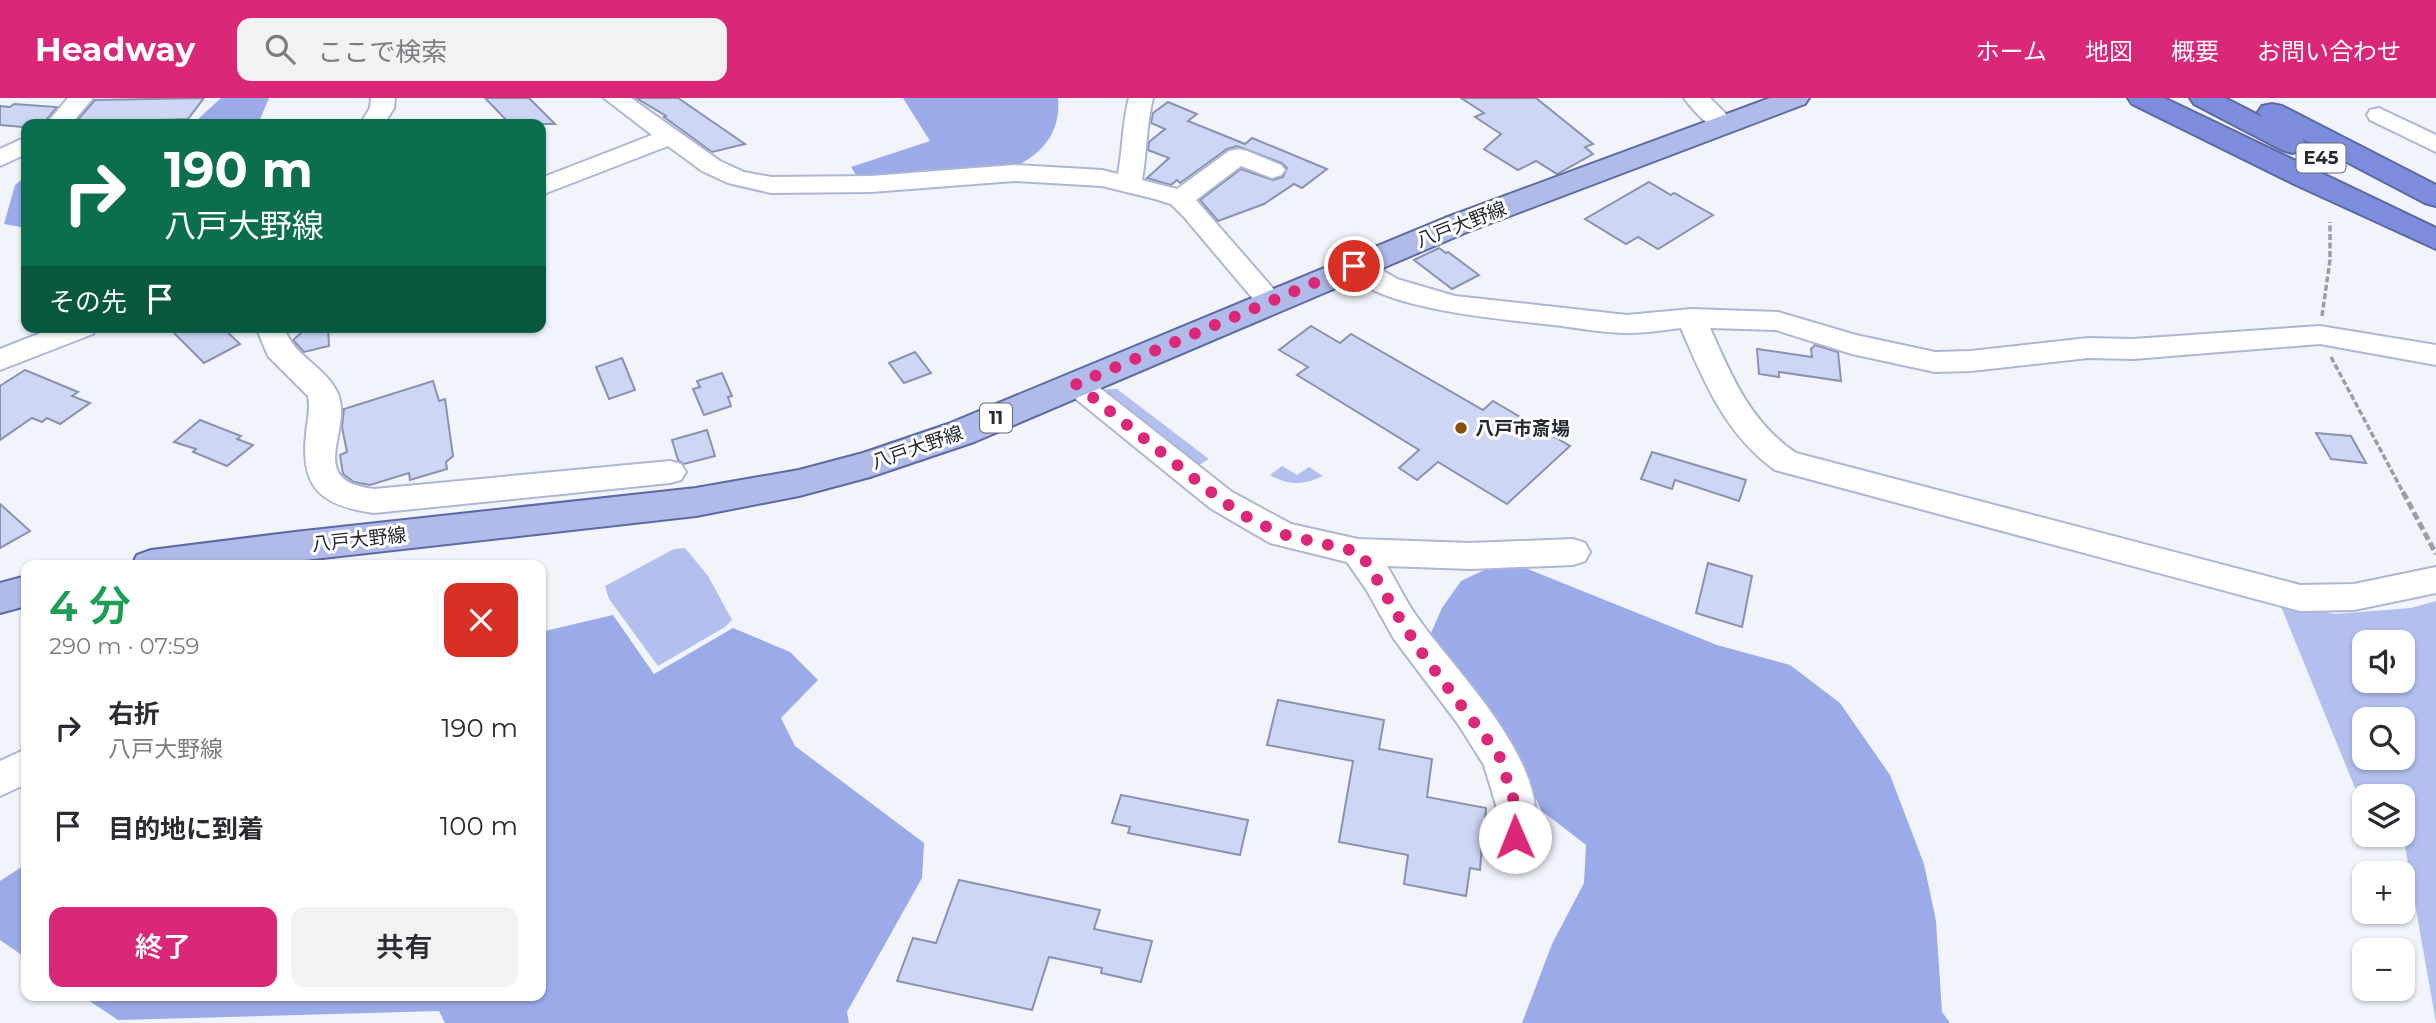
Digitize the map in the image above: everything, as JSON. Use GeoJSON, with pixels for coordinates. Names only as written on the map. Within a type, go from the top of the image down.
{"type":"FeatureCollection","features":[{"type":"Feature","properties":{"kind":"highway"},"geometry":{"type":"LineString","coordinates":[[2142,98],[2436,240]]}},
{"type":"Feature","properties":{"kind":"highway","name":"E45"},"geometry":{"type":"LineString","coordinates":[[2204,98],[2436,221]]}},
{"type":"Feature","properties":{"kind":"highway","name":"E45"},"geometry":{"type":"LineString","coordinates":[[2246,98],[2436,197]]}},
{"type":"Feature","properties":{"kind":"highway"},"geometry":{"type":"LineString","coordinates":[[2293,98],[2436,177]]}},
{"type":"Feature","properties":{"kind":"main road","name":"八戸大野線"},"geometry":{"type":"LineString","coordinates":[[221,560],[291,555],[696,502],[799,483],[870,464],[961,433],[1468,220],[1795,98]]}},
{"type":"Feature","properties":{"kind":"main road"},"geometry":{"type":"LineString","coordinates":[[0,598],[21,592]]}},
{"type":"Feature","properties":{"kind":"street"},"geometry":{"type":"LineString","coordinates":[[62,119],[81,98]]}},
{"type":"Feature","properties":{"kind":"street"},"geometry":{"type":"LineString","coordinates":[[375,119],[382,108],[383,98]]}},
{"type":"Feature","properties":{"kind":"street"},"geometry":{"type":"LineString","coordinates":[[616,98],[711,166],[737,178],[771,185],[871,184],[1014,173],[1102,177],[1129,182],[1180,199],[1270,301]]}},
{"type":"Feature","properties":{"kind":"street"},"geometry":{"type":"LineString","coordinates":[[1129,182],[1136,147],[1136,117],[1141,98]]}},
{"type":"Feature","properties":{"kind":"street"},"geometry":{"type":"LineString","coordinates":[[1696,98],[1725,125]]}},
{"type":"Feature","properties":{"kind":"street"},"geometry":{"type":"LineString","coordinates":[[2379,115],[2436,145]]}},
{"type":"Feature","properties":{"kind":"street"},"geometry":{"type":"LineString","coordinates":[[546,185],[670,136]]}},
{"type":"Feature","properties":{"kind":"street"},"geometry":{"type":"LineString","coordinates":[[0,159],[21,147]]}},
{"type":"Feature","properties":{"kind":"street"},"geometry":{"type":"LineString","coordinates":[[1180,199],[1238,156],[1272,170]]}},
{"type":"Feature","properties":{"kind":"street"},"geometry":{"type":"LineString","coordinates":[[1354,266],[1387,285],[1420,297],[1455,305],[1627,324],[1691,318],[1778,321],[1891,354],[1935,362],[1971,361],[2088,348],[2133,349],[2320,335],[2436,355]]}},
{"type":"Feature","properties":{"kind":"street"},"geometry":{"type":"LineString","coordinates":[[1691,318],[1726,397],[1740,421],[1771,454],[1786,462],[2300,598],[2354,597],[2436,580]]}},
{"type":"Feature","properties":{"kind":"street"},"geometry":{"type":"LineString","coordinates":[[0,360],[68,333]]}},
{"type":"Feature","properties":{"kind":"street"},"geometry":{"type":"LineString","coordinates":[[271,333],[281,354],[322,391],[325,402],[318,448],[324,481],[350,500],[373,501],[670,472]]}},
{"type":"Feature","properties":{"kind":"street"},"geometry":{"type":"LineString","coordinates":[[1076,384],[1221,500],[1250,519],[1282,534],[1358,552],[1470,556],[1573,552]]}},
{"type":"Feature","properties":{"kind":"street"},"geometry":{"type":"LineString","coordinates":[[1358,552],[1426,659],[1499,755],[1515,804],[1515,837]]}},
{"type":"Feature","properties":{"kind":"street"},"geometry":{"type":"LineString","coordinates":[[0,780],[21,768]]}},
{"type":"Feature","properties":{"kind":"path"},"geometry":{"type":"LineString","coordinates":[[2330,222],[2330,260],[2320,335],[2378,449],[2436,554]]}},
{"type":"Feature","properties":{"kind":"shaded area"},"geometry":{"type":"Polygon","coordinates":[[[221,98],[269,98],[260,119],[198,119],[221,98]]]}},
{"type":"Feature","properties":{"kind":"shaded area"},"geometry":{"type":"Polygon","coordinates":[[[903,98],[1058,98],[1057,120],[1043,146],[1017,166],[858,178],[851,167],[930,141],[903,98]]]}},
{"type":"Feature","properties":{"kind":"shaded area"},"geometry":{"type":"Polygon","coordinates":[[[21,180],[21,227],[4,224],[15,185],[21,180]]]}},
{"type":"Feature","properties":{"kind":"shaded area"},"geometry":{"type":"Polygon","coordinates":[[[1106,389],[1117,389],[1209,459],[1197,466],[1107,395],[1106,389]]]}},
{"type":"Feature","properties":{"kind":"shaded area"},"geometry":{"type":"Polygon","coordinates":[[[1282,466],[1297,475],[1309,467],[1323,476],[1296,483],[1270,475],[1282,466]]]}},
{"type":"Feature","properties":{"kind":"shaded area"},"geometry":{"type":"Polygon","coordinates":[[[685,548],[708,576],[732,620],[725,627],[658,666],[609,599],[605,586],[674,549],[685,548]]]}},
{"type":"Feature","properties":{"kind":"shaded area"},"geometry":{"type":"Polygon","coordinates":[[[1497,564],[1520,566],[1717,645],[1790,665],[1840,703],[1890,775],[1924,864],[1936,921],[1942,1012],[1950,1023],[1522,1023],[1552,944],[1584,883],[1586,845],[1542,811],[1497,723],[1451,671],[1431,633],[1442,608],[1461,581],[1497,564]]]}},
{"type":"Feature","properties":{"kind":"shaded area"},"geometry":{"type":"Polygon","coordinates":[[[2436,601],[2436,1023],[2415,904],[2415,861],[2408,861],[2405,847],[2415,847],[2415,784],[2353,784],[2280,604],[2335,614],[2411,608],[2436,601]]]}},
{"type":"Feature","properties":{"kind":"shaded area"},"geometry":{"type":"Polygon","coordinates":[[[613,615],[654,674],[733,628],[790,652],[818,680],[781,718],[795,746],[924,843],[922,878],[847,1012],[849,1023],[445,1023],[439,1011],[118,1020],[90,1001],[546,1001],[546,631],[613,615]]]}},
{"type":"Feature","properties":{"kind":"shaded area"},"geometry":{"type":"Polygon","coordinates":[[[21,867],[21,955],[0,940],[0,881],[21,867]]]}},
{"type":"Feature","properties":{"kind":"building"},"geometry":{"type":"Polygon","coordinates":[[[204,98],[188,119],[78,119],[95,100],[204,98]]]}},
{"type":"Feature","properties":{"kind":"building"},"geometry":{"type":"Polygon","coordinates":[[[485,98],[529,98],[555,124],[546,124],[546,119],[505,119],[485,98]]]}},
{"type":"Feature","properties":{"kind":"building"},"geometry":{"type":"Polygon","coordinates":[[[636,98],[678,98],[745,144],[712,152],[664,117],[666,116],[636,98]]]}},
{"type":"Feature","properties":{"kind":"building"},"geometry":{"type":"Polygon","coordinates":[[[1461,98],[1536,98],[1593,144],[1585,147],[1593,154],[1557,174],[1536,161],[1518,170],[1484,149],[1501,134],[1475,117],[1484,113],[1461,98]]]}},
{"type":"Feature","properties":{"kind":"building"},"geometry":{"type":"Polygon","coordinates":[[[1168,102],[1197,114],[1188,121],[1245,144],[1252,138],[1327,169],[1302,188],[1294,184],[1264,204],[1218,221],[1200,200],[1241,169],[1273,180],[1283,177],[1287,168],[1282,163],[1237,146],[1227,149],[1180,183],[1177,180],[1171,185],[1147,178],[1169,158],[1148,150],[1149,142],[1165,129],[1151,123],[1153,113],[1168,102]]]}},
{"type":"Feature","properties":{"kind":"building"},"geometry":{"type":"Polygon","coordinates":[[[14,104],[57,107],[47,119],[21,119],[21,127],[0,125],[0,106],[10,107],[14,104]]]}},
{"type":"Feature","properties":{"kind":"building"},"geometry":{"type":"Polygon","coordinates":[[[1649,182],[1713,215],[1658,249],[1638,237],[1626,244],[1585,219],[1649,182]]]}},
{"type":"Feature","properties":{"kind":"building"},"geometry":{"type":"Polygon","coordinates":[[[1439,248],[1479,275],[1452,289],[1414,260],[1439,248]]]}},
{"type":"Feature","properties":{"kind":"building","name":"八戸市斎場"},"geometry":{"type":"Polygon","coordinates":[[[1311,326],[1340,343],[1351,334],[1483,410],[1493,401],[1570,446],[1507,504],[1438,462],[1417,480],[1399,468],[1419,450],[1297,375],[1308,367],[1279,350],[1311,326]]]}},
{"type":"Feature","properties":{"kind":"building"},"geometry":{"type":"Polygon","coordinates":[[[174,333],[228,333],[240,344],[204,363],[174,333]]]}},
{"type":"Feature","properties":{"kind":"building"},"geometry":{"type":"Polygon","coordinates":[[[301,333],[328,333],[329,346],[304,352],[293,340],[301,333]]]}},
{"type":"Feature","properties":{"kind":"building"},"geometry":{"type":"Polygon","coordinates":[[[1815,345],[1838,352],[1841,381],[1779,372],[1779,377],[1759,374],[1757,349],[1812,357],[1811,349],[1815,345]]]}},
{"type":"Feature","properties":{"kind":"building"},"geometry":{"type":"Polygon","coordinates":[[[915,352],[931,373],[904,383],[889,363],[915,352]]]}},
{"type":"Feature","properties":{"kind":"building"},"geometry":{"type":"Polygon","coordinates":[[[622,358],[635,390],[609,399],[596,367],[622,358]]]}},
{"type":"Feature","properties":{"kind":"building"},"geometry":{"type":"Polygon","coordinates":[[[25,370],[78,392],[72,396],[90,403],[60,424],[47,418],[42,422],[32,418],[0,440],[0,386],[25,370]]]}},
{"type":"Feature","properties":{"kind":"building"},"geometry":{"type":"Polygon","coordinates":[[[722,373],[732,396],[728,397],[731,406],[704,415],[693,389],[700,387],[697,381],[722,373]]]}},
{"type":"Feature","properties":{"kind":"building"},"geometry":{"type":"Polygon","coordinates":[[[433,381],[439,401],[445,399],[453,456],[446,462],[447,469],[410,480],[409,473],[370,485],[354,482],[343,474],[340,455],[347,452],[342,427],[344,409],[433,381]]]}},
{"type":"Feature","properties":{"kind":"building"},"geometry":{"type":"Polygon","coordinates":[[[200,420],[241,436],[237,439],[253,445],[227,466],[193,452],[196,449],[174,442],[200,420]]]}},
{"type":"Feature","properties":{"kind":"building"},"geometry":{"type":"Polygon","coordinates":[[[707,430],[715,456],[684,464],[678,460],[672,440],[707,430]]]}},
{"type":"Feature","properties":{"kind":"building"},"geometry":{"type":"Polygon","coordinates":[[[2316,433],[2351,436],[2366,463],[2331,459],[2316,433]]]}},
{"type":"Feature","properties":{"kind":"building"},"geometry":{"type":"Polygon","coordinates":[[[1652,452],[1746,480],[1739,501],[1675,480],[1672,489],[1641,479],[1652,452]]]}},
{"type":"Feature","properties":{"kind":"building"},"geometry":{"type":"Polygon","coordinates":[[[0,504],[30,531],[0,548],[0,504]]]}},
{"type":"Feature","properties":{"kind":"building"},"geometry":{"type":"Polygon","coordinates":[[[1708,563],[1752,576],[1742,627],[1696,613],[1708,563]]]}},
{"type":"Feature","properties":{"kind":"building"},"geometry":{"type":"Polygon","coordinates":[[[1278,700],[1384,720],[1379,749],[1432,759],[1427,797],[1486,808],[1485,821],[1493,823],[1497,847],[1482,844],[1480,870],[1470,868],[1466,896],[1404,884],[1408,855],[1339,842],[1353,761],[1267,745],[1278,700]]]}},
{"type":"Feature","properties":{"kind":"building"},"geometry":{"type":"Polygon","coordinates":[[[1121,795],[1248,820],[1240,855],[1128,833],[1130,827],[1112,823],[1121,795]]]}},
{"type":"Feature","properties":{"kind":"building"},"geometry":{"type":"Polygon","coordinates":[[[959,880],[1100,910],[1094,929],[1152,941],[1141,982],[1101,973],[1102,968],[1049,957],[1032,1010],[897,981],[913,938],[936,943],[959,880]]]}},
{"type":"Feature","properties":{"kind":"place","name":"八戸市斎場"},"geometry":{"type":"Point","coordinates":[1461,428]}},
{"type":"Feature","properties":{"kind":"route"},"geometry":{"type":"LineString","coordinates":[[1354,266],[1076,384],[1221,500],[1250,519],[1282,534],[1358,552],[1426,659],[1499,755],[1515,804],[1515,837]]}}]}
